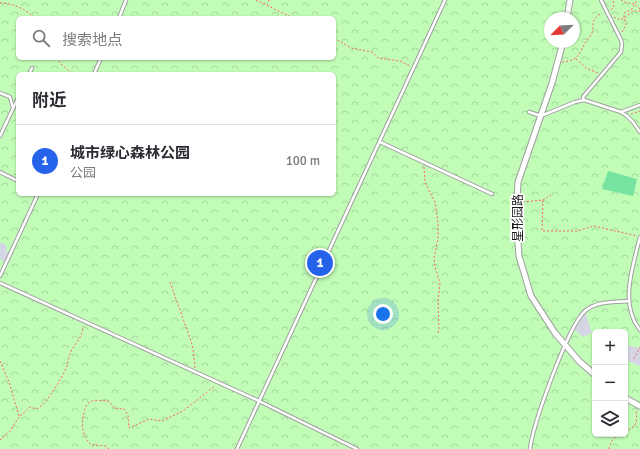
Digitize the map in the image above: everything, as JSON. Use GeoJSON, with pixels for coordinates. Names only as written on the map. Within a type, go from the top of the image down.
{"type":"FeatureCollection","features":[{"type":"Feature","properties":{"kind":"street"},"geometry":{"type":"LineString","coordinates":[[569,12],[570,0]]}},
{"type":"Feature","properties":{"kind":"street","name":"星形园路"},"geometry":{"type":"LineString","coordinates":[[561,48],[541,116],[518,182],[516,217],[518,256],[531,296],[555,333],[579,361],[592,372]]}},
{"type":"Feature","properties":{"kind":"street"},"geometry":{"type":"LineString","coordinates":[[628,399],[638,404]]}},
{"type":"Feature","properties":{"kind":"lane"},"geometry":{"type":"LineString","coordinates":[[120,16],[126,0]]}},
{"type":"Feature","properties":{"kind":"lane"},"geometry":{"type":"LineString","coordinates":[[237,449],[445,0]]}},
{"type":"Feature","properties":{"kind":"lane"},"geometry":{"type":"LineString","coordinates":[[584,100],[584,97],[621,52],[622,44],[601,0]]}},
{"type":"Feature","properties":{"kind":"lane"},"geometry":{"type":"LineString","coordinates":[[95,72],[100,60]]}},
{"type":"Feature","properties":{"kind":"lane"},"geometry":{"type":"LineString","coordinates":[[30,72],[32,68]]}},
{"type":"Feature","properties":{"kind":"lane"},"geometry":{"type":"LineString","coordinates":[[0,92],[10,97],[13,108]]}},
{"type":"Feature","properties":{"kind":"lane"},"geometry":{"type":"LineString","coordinates":[[529,112],[541,116],[575,102],[584,100],[621,112],[627,116],[640,132]]}},
{"type":"Feature","properties":{"kind":"lane"},"geometry":{"type":"LineString","coordinates":[[0,136],[16,102]]}},
{"type":"Feature","properties":{"kind":"lane"},"geometry":{"type":"LineString","coordinates":[[621,112],[640,105]]}},
{"type":"Feature","properties":{"kind":"lane"},"geometry":{"type":"LineString","coordinates":[[380,142],[492,194]]}},
{"type":"Feature","properties":{"kind":"lane"},"geometry":{"type":"LineString","coordinates":[[0,172],[16,180]]}},
{"type":"Feature","properties":{"kind":"lane"},"geometry":{"type":"LineString","coordinates":[[0,276],[37,196]]}},
{"type":"Feature","properties":{"kind":"lane"},"geometry":{"type":"LineString","coordinates":[[640,237],[629,281],[629,301],[633,318],[640,330]]}},
{"type":"Feature","properties":{"kind":"lane"},"geometry":{"type":"LineString","coordinates":[[0,283],[259,401],[357,449]]}},
{"type":"Feature","properties":{"kind":"lane"},"geometry":{"type":"LineString","coordinates":[[530,449],[537,422],[566,345],[578,320],[585,311],[595,305],[629,301]]}},
{"type":"Feature","properties":{"kind":"path"},"geometry":{"type":"LineString","coordinates":[[256,0],[290,16]]}},
{"type":"Feature","properties":{"kind":"path"},"geometry":{"type":"LineString","coordinates":[[614,0],[614,6],[611,10],[616,19],[624,19],[633,11],[640,10]]}},
{"type":"Feature","properties":{"kind":"path"},"geometry":{"type":"LineString","coordinates":[[621,0],[627,3],[635,4],[640,10]]}},
{"type":"Feature","properties":{"kind":"path"},"geometry":{"type":"LineString","coordinates":[[618,34],[625,28],[626,23],[624,13],[632,9],[637,0]]}},
{"type":"Feature","properties":{"kind":"path"},"geometry":{"type":"LineString","coordinates":[[0,3],[20,7],[32,16]]}},
{"type":"Feature","properties":{"kind":"path"},"geometry":{"type":"LineString","coordinates":[[558,61],[563,62],[576,59],[591,35],[592,26],[595,19],[604,12]]}},
{"type":"Feature","properties":{"kind":"path"},"geometry":{"type":"LineString","coordinates":[[336,39],[351,48],[372,52],[378,58],[400,61],[414,69]]}},
{"type":"Feature","properties":{"kind":"path"},"geometry":{"type":"LineString","coordinates":[[576,59],[586,68],[602,75]]}},
{"type":"Feature","properties":{"kind":"path"},"geometry":{"type":"LineString","coordinates":[[58,60],[71,72]]}},
{"type":"Feature","properties":{"kind":"path"},"geometry":{"type":"LineString","coordinates":[[627,116],[640,111]]}},
{"type":"Feature","properties":{"kind":"path"},"geometry":{"type":"LineString","coordinates":[[425,163],[425,183],[435,202],[438,223],[438,239],[434,258],[437,276],[440,283],[438,302],[438,334]]}},
{"type":"Feature","properties":{"kind":"path"},"geometry":{"type":"LineString","coordinates":[[517,203],[543,200],[551,195]]}},
{"type":"Feature","properties":{"kind":"path"},"geometry":{"type":"LineString","coordinates":[[543,200],[542,231],[577,231],[594,226],[640,237]]}},
{"type":"Feature","properties":{"kind":"path"},"geometry":{"type":"LineString","coordinates":[[170,282],[193,349],[196,372]]}},
{"type":"Feature","properties":{"kind":"path"},"geometry":{"type":"LineString","coordinates":[[0,440],[10,431],[19,417],[30,407],[37,409],[46,400],[63,374],[69,357],[81,335],[83,321]]}},
{"type":"Feature","properties":{"kind":"path"},"geometry":{"type":"LineString","coordinates":[[634,359],[640,347]]}},
{"type":"Feature","properties":{"kind":"path"},"geometry":{"type":"LineString","coordinates":[[0,361],[9,382],[19,417]]}},
{"type":"Feature","properties":{"kind":"path"},"geometry":{"type":"LineString","coordinates":[[109,449],[106,446],[91,444],[84,434],[82,419],[87,405],[90,402],[99,400],[109,401],[114,408],[124,409],[128,415],[129,428],[149,419],[162,421],[176,413],[183,411],[218,383]]}},
{"type":"Feature","properties":{"kind":"path"},"geometry":{"type":"LineString","coordinates":[[637,422],[638,404]]}},
{"type":"Feature","properties":{"kind":"path"},"geometry":{"type":"LineString","coordinates":[[628,430],[634,427],[640,420]]}},
{"type":"Feature","properties":{"kind":"path"},"geometry":{"type":"LineString","coordinates":[[609,449],[614,437]]}},
{"type":"Feature","properties":{"kind":"green space"},"geometry":{"type":"Polygon","coordinates":[[[0,0],[640,0],[640,449],[0,449],[0,0]]]}},
{"type":"Feature","properties":{"kind":"green space"},"geometry":{"type":"Polygon","coordinates":[[[608,171],[637,179],[633,196],[602,189],[608,171]]]}},
{"type":"Feature","properties":{"kind":"shaded area"},"geometry":{"type":"Polygon","coordinates":[[[0,243],[5,244],[7,248],[5,251],[11,252],[5,264],[0,258],[0,243]]]}},
{"type":"Feature","properties":{"kind":"shaded area"},"geometry":{"type":"Polygon","coordinates":[[[585,311],[592,333],[583,337],[574,329],[585,311]]]}},
{"type":"Feature","properties":{"kind":"shaded area"},"geometry":{"type":"Polygon","coordinates":[[[628,346],[640,348],[640,366],[628,360],[628,346]]]}},
{"type":"Feature","properties":{"kind":"place","name":"城市绿心森林公园"},"geometry":{"type":"Point","coordinates":[320,263]}}]}
